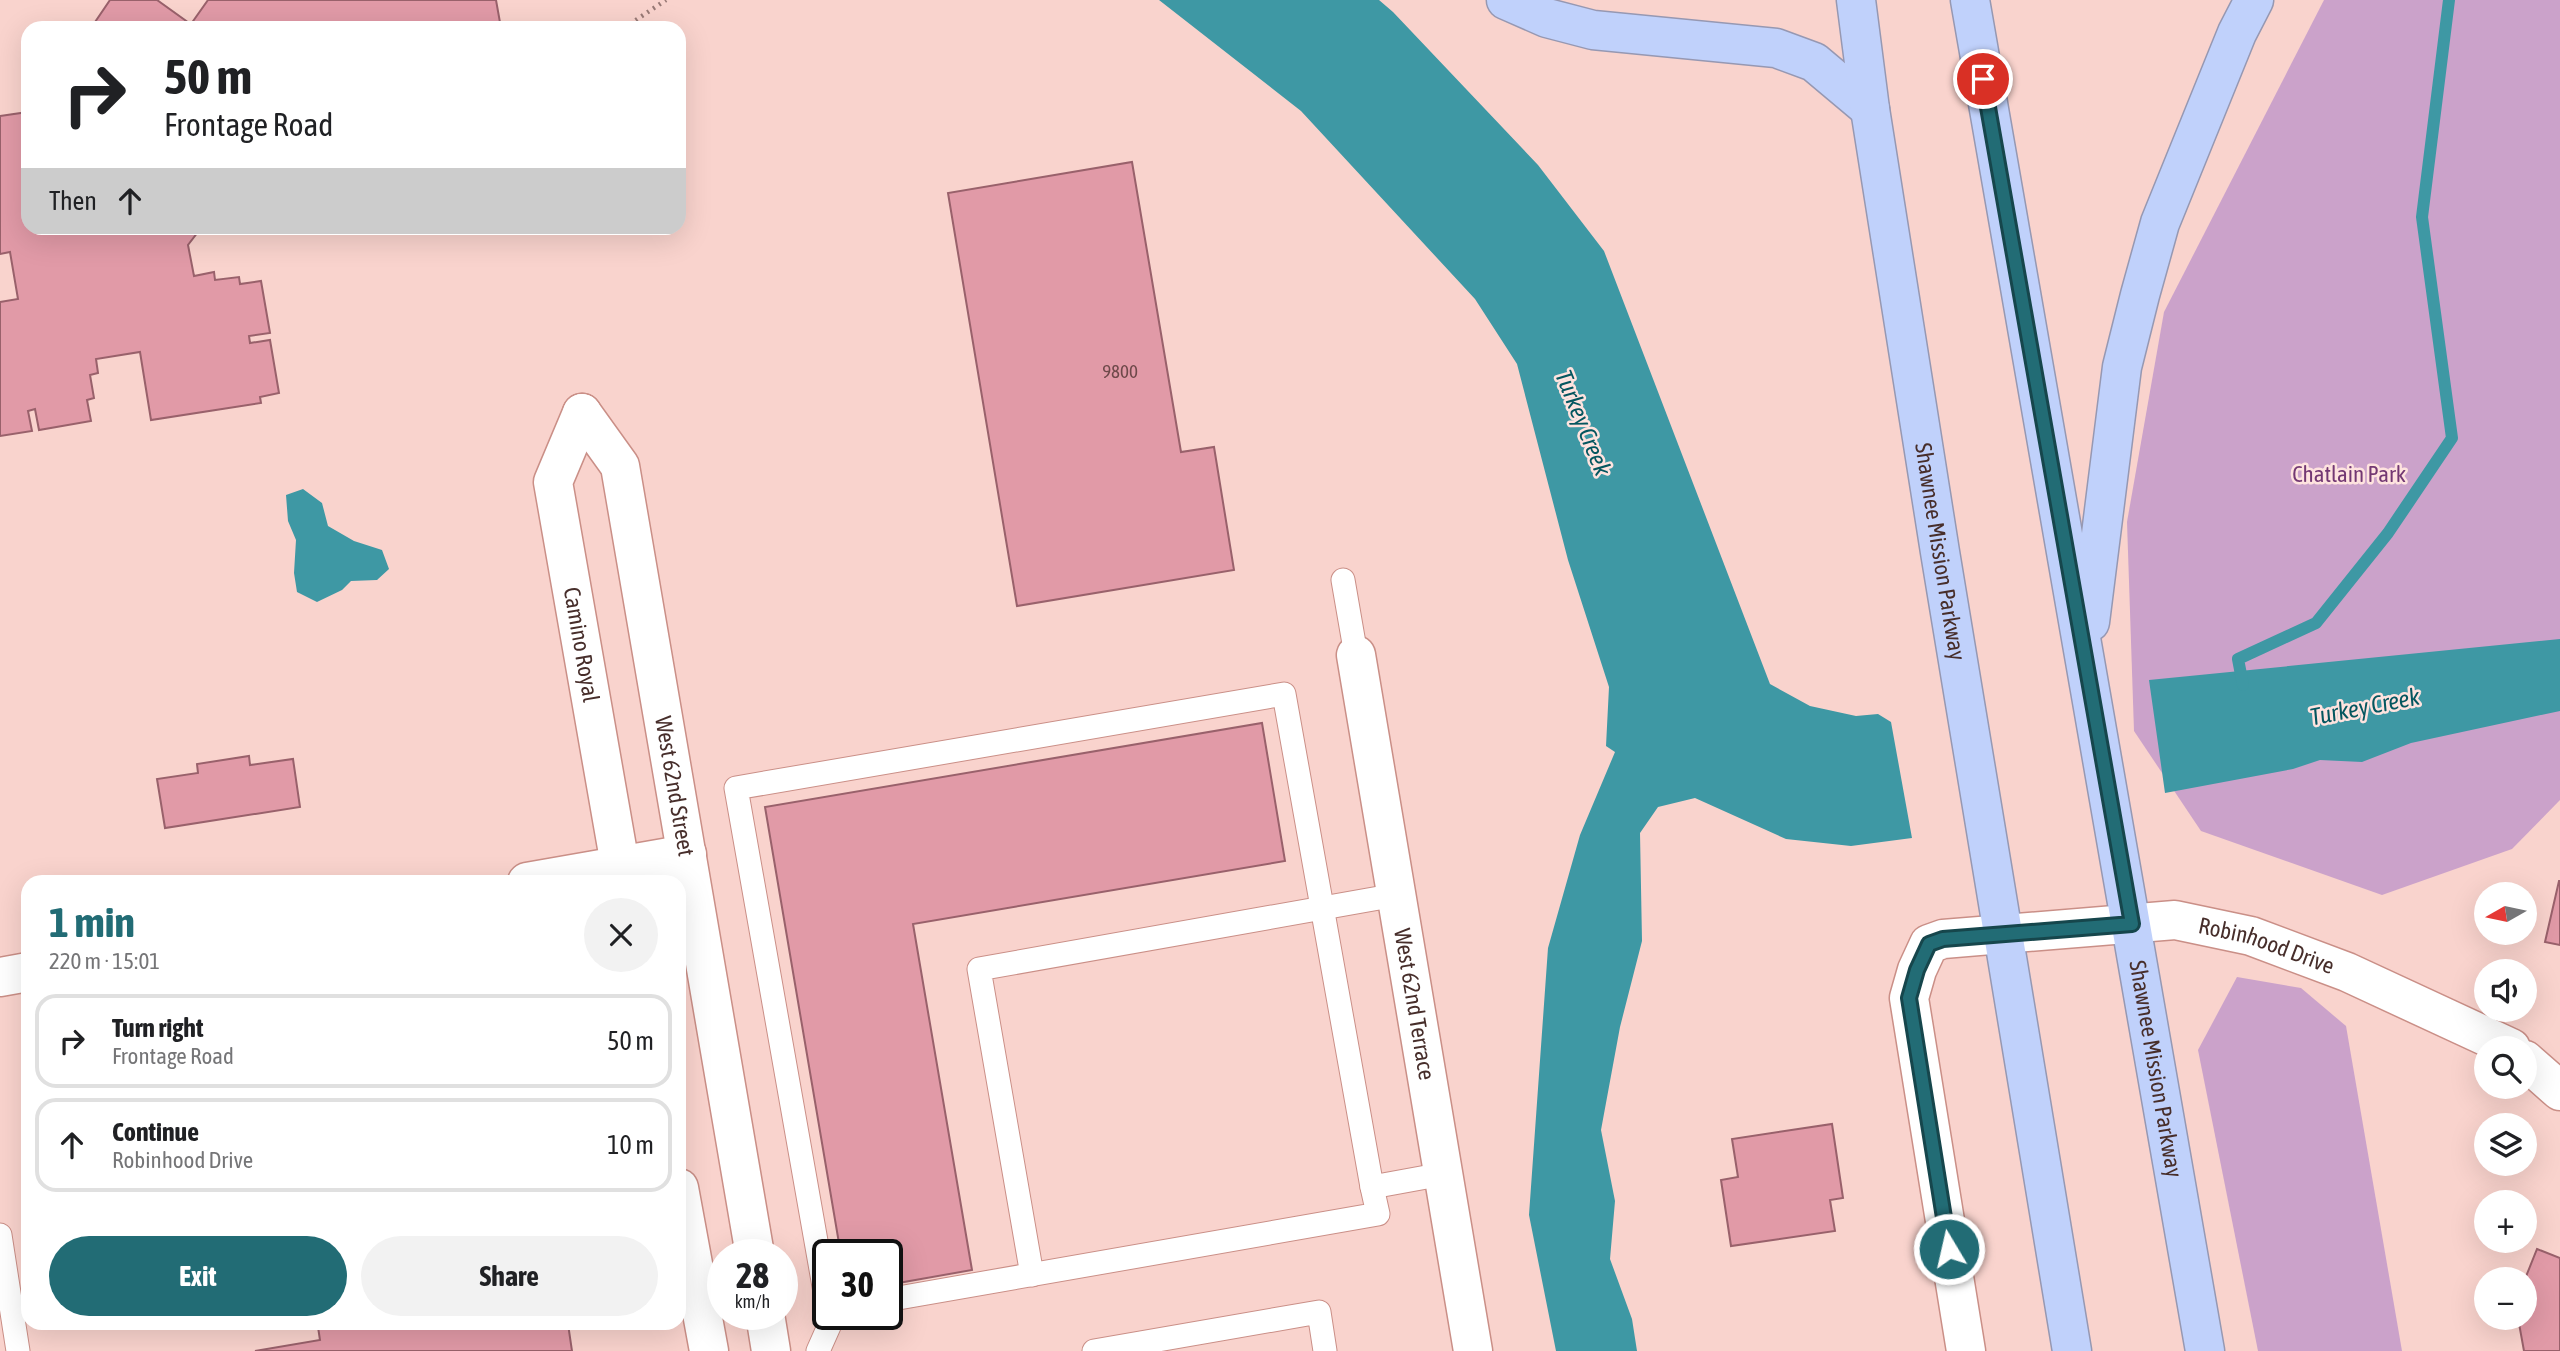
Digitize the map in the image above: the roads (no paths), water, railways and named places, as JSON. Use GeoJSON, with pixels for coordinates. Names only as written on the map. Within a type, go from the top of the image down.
{"type":"FeatureCollection","features":[{"type":"Feature","properties":{"kind":"highway"},"geometry":{"type":"LineString","coordinates":[[1506,0],[1547,18],[1593,30],[1776,48],[1814,62],[1870,109]]}},
{"type":"Feature","properties":{"kind":"highway","name":"Shawnee Mission Parkway"},"geometry":{"type":"LineString","coordinates":[[1856,0],[1870,109],[1940,552],[2072,1351]]}},
{"type":"Feature","properties":{"kind":"highway","name":"Shawnee Mission Parkway"},"geometry":{"type":"LineString","coordinates":[[1970,0],[2206,1351]]}},
{"type":"Feature","properties":{"kind":"highway"},"geometry":{"type":"LineString","coordinates":[[2085,662],[2125,355],[2160,223],[2254,0]]}},
{"type":"Feature","properties":{"kind":"street","name":"West 62nd Street"},"geometry":{"type":"LineString","coordinates":[[582,413],[620,466],[752,1239]]}},
{"type":"Feature","properties":{"kind":"street","name":"Camino Royal"},"geometry":{"type":"LineString","coordinates":[[582,413],[552,482],[621,874]]}},
{"type":"Feature","properties":{"kind":"street","name":"West 62nd Terrace"},"geometry":{"type":"LineString","coordinates":[[1356,655],[1473,1351]]}},
{"type":"Feature","properties":{"kind":"street"},"geometry":{"type":"LineString","coordinates":[[621,874],[687,854]]}},
{"type":"Feature","properties":{"kind":"street","name":"Robinhood Drive"},"geometry":{"type":"LineString","coordinates":[[1966,1351],[1909,998],[1917,970],[1929,944],[1943,939],[2175,920],[2251,936],[2347,972],[2485,1036]]}},
{"type":"Feature","properties":{"kind":"street"},"geometry":{"type":"LineString","coordinates":[[0,977],[21,973]]}},
{"type":"Feature","properties":{"kind":"street"},"geometry":{"type":"LineString","coordinates":[[2537,1057],[2560,1064]]}},
{"type":"Feature","properties":{"kind":"street"},"geometry":{"type":"LineString","coordinates":[[2537,1070],[2560,1091]]}},
{"type":"Feature","properties":{"kind":"street"},"geometry":{"type":"LineString","coordinates":[[686,1226],[709,1351]]}},
{"type":"Feature","properties":{"kind":"street"},"geometry":{"type":"LineString","coordinates":[[768,1330],[771,1351]]}},
{"type":"Feature","properties":{"kind":"lane"},"geometry":{"type":"LineString","coordinates":[[1343,580],[1356,655]]}},
{"type":"Feature","properties":{"kind":"lane"},"geometry":{"type":"LineString","coordinates":[[816,1239],[736,788],[1284,694],[1378,1214],[903,1297]]}},
{"type":"Feature","properties":{"kind":"lane"},"geometry":{"type":"LineString","coordinates":[[1032,1275],[979,969],[1396,895]]}},
{"type":"Feature","properties":{"kind":"lane"},"geometry":{"type":"LineString","coordinates":[[1371,1187],[1443,1174]]}},
{"type":"Feature","properties":{"kind":"lane"},"geometry":{"type":"LineString","coordinates":[[0,1235],[18,1351]]}},
{"type":"Feature","properties":{"kind":"lane"},"geometry":{"type":"LineString","coordinates":[[1094,1351],[1319,1312],[1325,1351]]}},
{"type":"Feature","properties":{"kind":"lane"},"geometry":{"type":"LineString","coordinates":[[818,1351],[827,1330]]}},
{"type":"Feature","properties":{"kind":"water","name":"Turkey Creek"},"geometry":{"type":"Polygon","coordinates":[[[1159,0],[1379,0],[1393,12],[1538,165],[1604,251],[1770,684],[1810,706],[1856,716],[1878,714],[1891,722],[1912,838],[1851,846],[1786,839],[1695,798],[1658,807],[1640,833],[1642,941],[1620,1027],[1601,1130],[1615,1201],[1610,1259],[1632,1319],[1637,1351],[1556,1351],[1529,1215],[1548,948],[1580,835],[1615,752],[1606,746],[1609,687],[1568,560],[1517,364],[1475,299],[1301,111],[1159,0]]]}},
{"type":"Feature","properties":{"kind":"water"},"geometry":{"type":"Polygon","coordinates":[[[303,489],[322,503],[328,526],[354,541],[382,550],[389,569],[377,580],[351,581],[342,590],[317,602],[297,592],[294,573],[296,540],[288,521],[286,495],[303,489]]]}},
{"type":"Feature","properties":{"kind":"water","name":"Turkey Creek"},"geometry":{"type":"Polygon","coordinates":[[[2560,639],[2560,711],[2411,743],[2362,762],[2320,760],[2293,769],[2165,793],[2149,680],[2560,639]]]}},
{"type":"Feature","properties":{"kind":"waterway"},"geometry":{"type":"LineString","coordinates":[[2243,685],[2238,659],[2316,623],[2388,533],[2452,438],[2422,217],[2449,0]]}},
{"type":"Feature","properties":{"kind":"park label","name":"Chatlain Park"},"geometry":{"type":"Point","coordinates":[2349,474]}}]}
